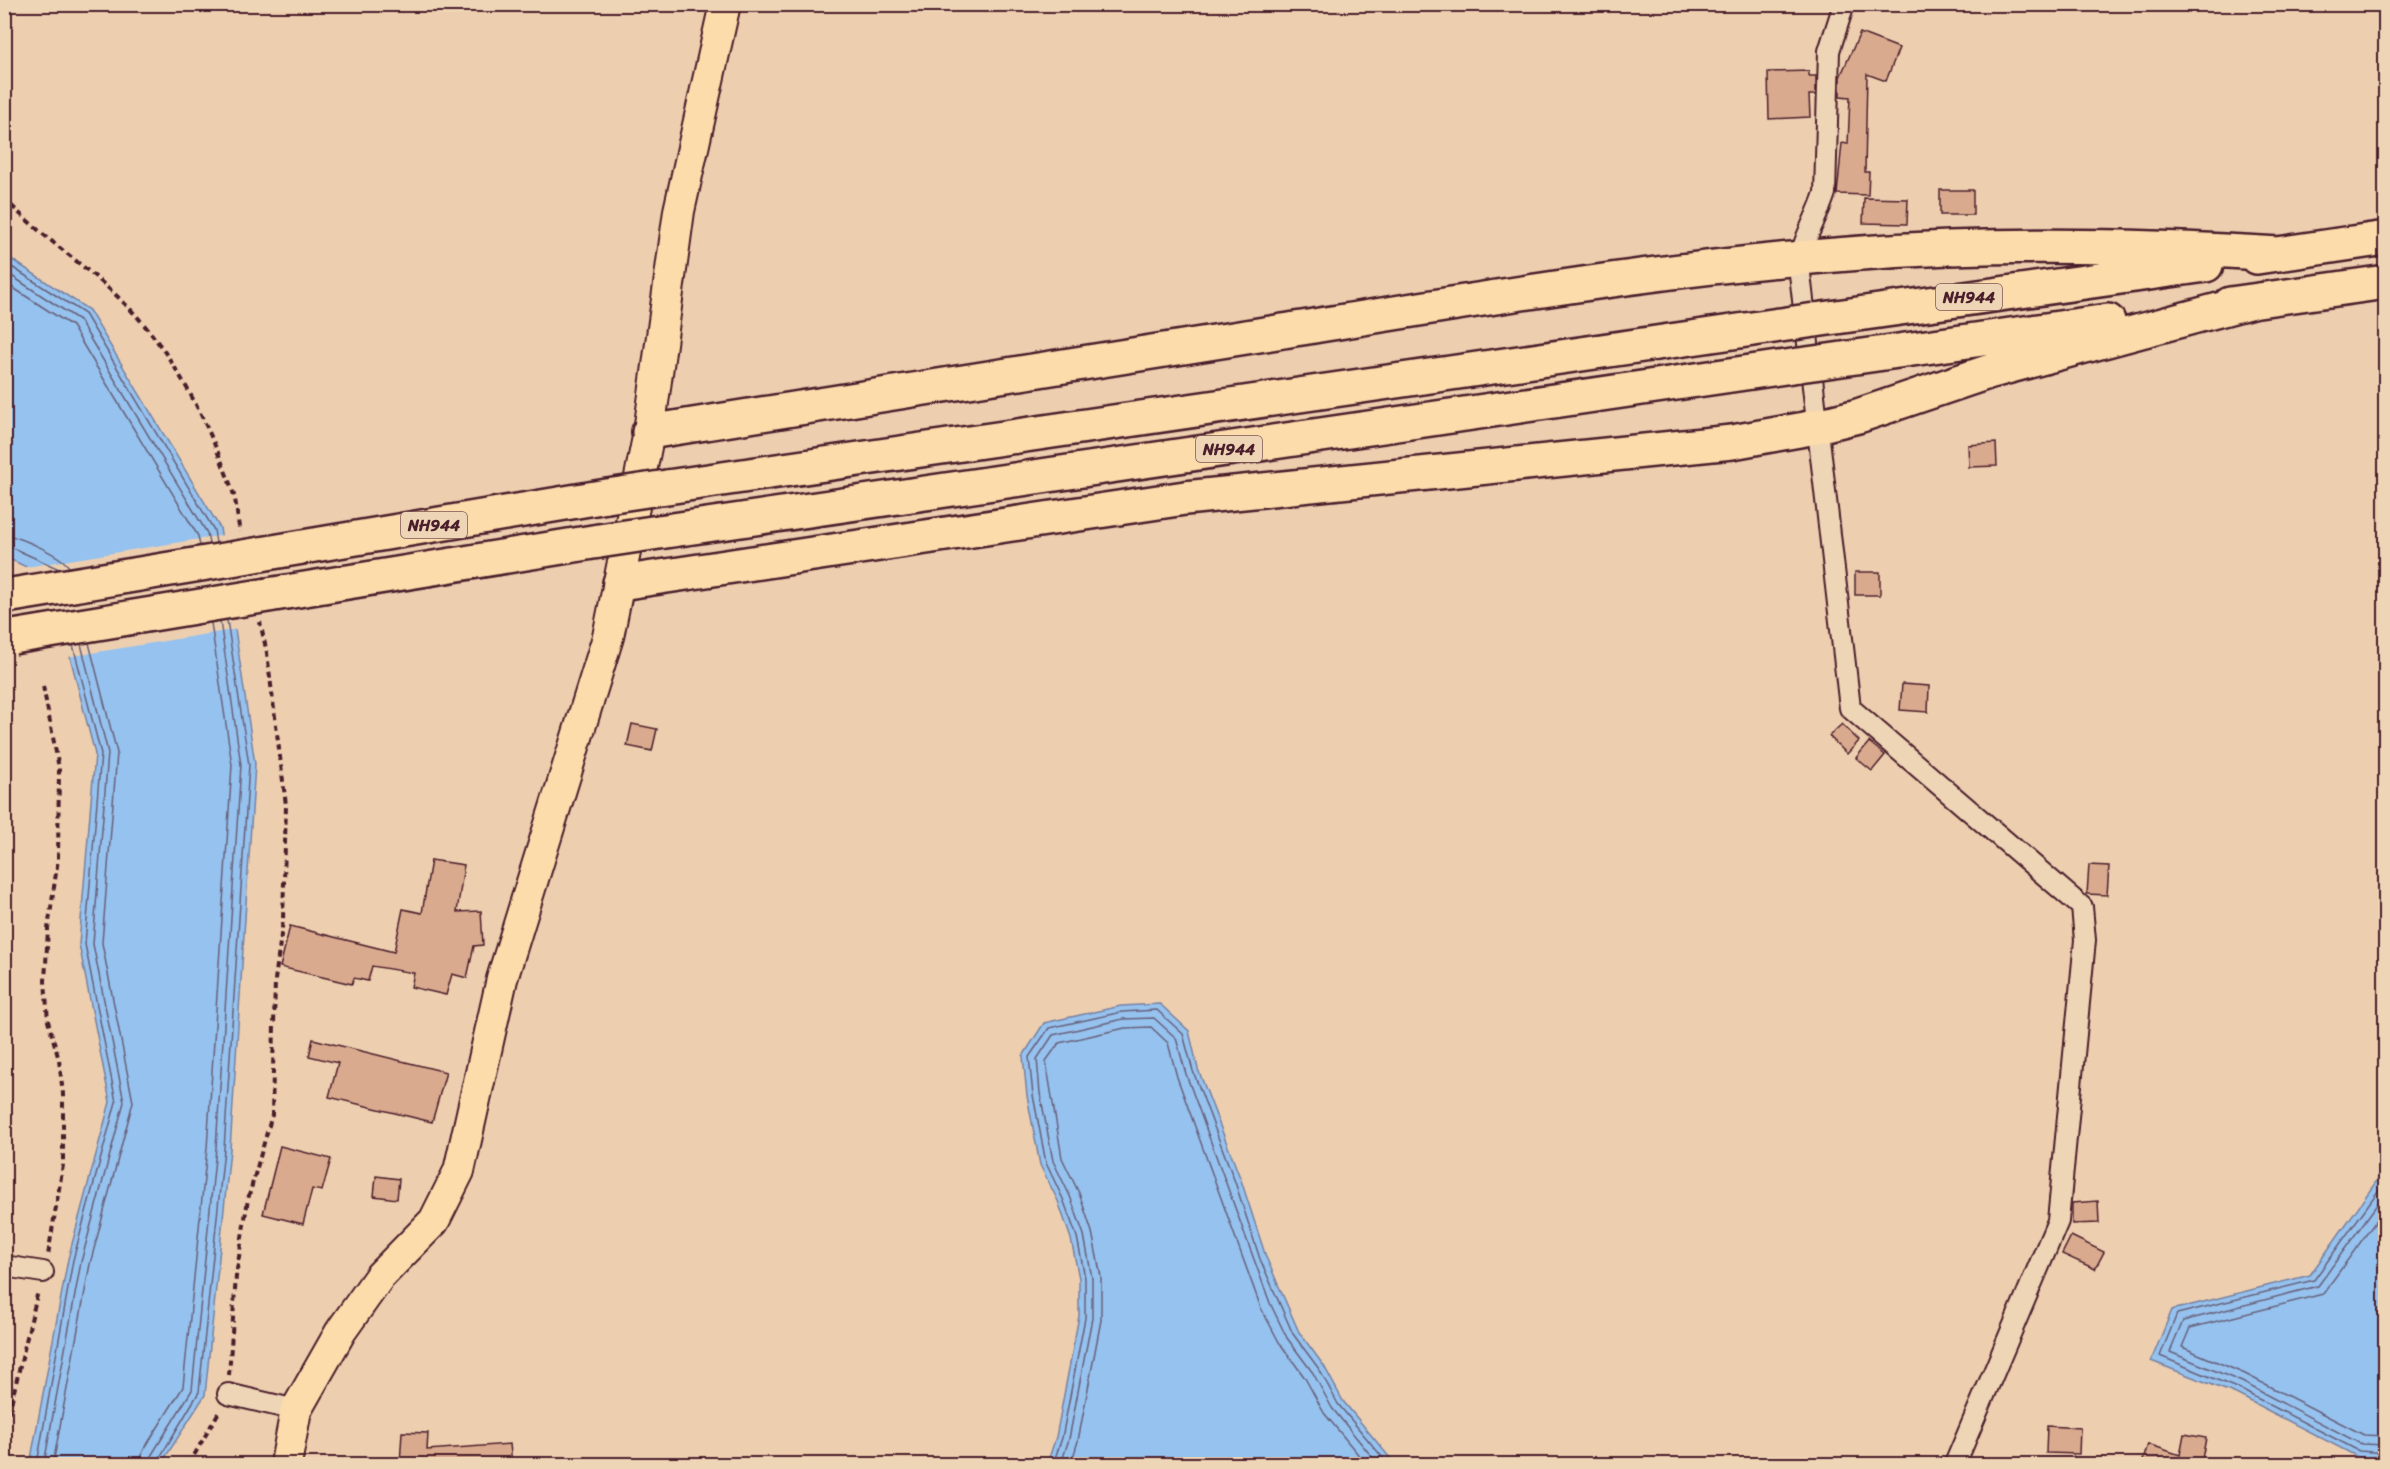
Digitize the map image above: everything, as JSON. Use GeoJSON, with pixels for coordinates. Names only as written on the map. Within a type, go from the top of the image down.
{"type":"FeatureCollection","features":[{"type":"Feature","properties":{"kind":"highway","name":"NH944"},"geometry":{"type":"LineString","coordinates":[[5,596],[252,549],[2385,238]]}},
{"type":"Feature","properties":{"kind":"highway"},"geometry":{"type":"LineString","coordinates":[[649,432],[1501,296],[1654,274],[1800,259],[1946,249],[2126,245],[2279,254]]}},
{"type":"Feature","properties":{"kind":"highway","name":"NH944"},"geometry":{"type":"LineString","coordinates":[[9,637],[263,607],[599,541],[2385,282]]}},
{"type":"Feature","properties":{"kind":"highway"},"geometry":{"type":"LineString","coordinates":[[620,583],[1185,498],[1732,442],[1858,416],[1988,372],[2252,301]]}},
{"type":"Feature","properties":{"kind":"main road"},"geometry":{"type":"LineString","coordinates":[[286,1464],[296,1410],[341,1330],[380,1276],[434,1221],[459,1171],[502,979],[608,637],[649,432],[679,211],[725,4]]}},
{"type":"Feature","properties":{"kind":"street"},"geometry":{"type":"LineString","coordinates":[[1844,4],[1830,51],[1825,193],[1819,211],[1803,242],[1800,259],[1802,300],[1850,708],[2082,907],[2085,940],[2058,1221],[1955,1464]]}},
{"type":"Feature","properties":{"kind":"street"},"geometry":{"type":"LineString","coordinates":[[4,1266],[43,1272]]}},
{"type":"Feature","properties":{"kind":"street"},"geometry":{"type":"LineString","coordinates":[[228,1394],[296,1410]]}},
{"type":"Feature","properties":{"kind":"path"},"geometry":{"type":"LineString","coordinates":[[4,198],[21,216],[130,309],[159,345],[196,405],[229,484],[252,549]]}},
{"type":"Feature","properties":{"kind":"path"},"geometry":{"type":"LineString","coordinates":[[189,1464],[228,1394],[237,1265],[248,1199],[272,1115],[275,980],[283,920],[286,805],[263,607]]}},
{"type":"Feature","properties":{"kind":"path"},"geometry":{"type":"LineString","coordinates":[[4,1433],[50,1246],[63,1166],[63,1094],[59,1060],[48,1021],[45,981],[48,929],[58,859],[59,768],[44,686]]}},
{"type":"Feature","properties":{"kind":"water"},"geometry":{"type":"Polygon","coordinates":[[[5,255],[89,310],[220,528],[255,764],[230,1150],[205,1395],[161,1464],[30,1464],[68,1259],[110,1102],[79,944],[95,754],[50,578],[5,557],[5,255]]]}},
{"type":"Feature","properties":{"kind":"water"},"geometry":{"type":"Polygon","coordinates":[[[1160,1004],[1189,1031],[1198,1069],[1241,1180],[1266,1257],[1299,1332],[1324,1366],[1343,1401],[1395,1464],[1047,1464],[1056,1437],[1079,1316],[1079,1278],[1071,1239],[1058,1201],[1040,1165],[1027,1096],[1023,1056],[1044,1023],[1121,1006],[1160,1004]]]}},
{"type":"Feature","properties":{"kind":"water"},"geometry":{"type":"Polygon","coordinates":[[[2385,1169],[2385,1459],[2358,1457],[2236,1394],[2151,1361],[2172,1310],[2310,1275],[2385,1169]]]}},
{"type":"Feature","properties":{"kind":"pier"},"geometry":{"type":"Polygon","coordinates":[[[224,535],[238,629],[67,657],[47,580],[20,568],[224,535]]]}},
{"type":"Feature","properties":{"kind":"building"},"geometry":{"type":"Polygon","coordinates":[[[1860,33],[1899,48],[1886,81],[1867,74],[1865,172],[1869,172],[1868,195],[1837,194],[1842,143],[1848,144],[1850,97],[1840,96],[1840,77],[1860,33]]]}},
{"type":"Feature","properties":{"kind":"building"},"geometry":{"type":"Polygon","coordinates":[[[1809,71],[1809,76],[1816,76],[1816,95],[1809,95],[1810,117],[1769,119],[1768,72],[1809,71]]]}},
{"type":"Feature","properties":{"kind":"building"},"geometry":{"type":"Polygon","coordinates":[[[1940,190],[1973,190],[1973,215],[1940,215],[1940,190]]]}},
{"type":"Feature","properties":{"kind":"building"},"geometry":{"type":"Polygon","coordinates":[[[1864,198],[1908,199],[1907,224],[1863,223],[1864,198]]]}},
{"type":"Feature","properties":{"kind":"building"},"geometry":{"type":"Polygon","coordinates":[[[1996,443],[1997,466],[1969,467],[1968,445],[1996,443]]]}},
{"type":"Feature","properties":{"kind":"building"},"geometry":{"type":"Polygon","coordinates":[[[1855,572],[1880,572],[1880,595],[1855,595],[1855,572]]]}},
{"type":"Feature","properties":{"kind":"building"},"geometry":{"type":"Polygon","coordinates":[[[1902,684],[1929,686],[1928,712],[1900,710],[1902,684]]]}},
{"type":"Feature","properties":{"kind":"building"},"geometry":{"type":"Polygon","coordinates":[[[632,724],[657,729],[652,751],[627,746],[632,724]]]}},
{"type":"Feature","properties":{"kind":"building"},"geometry":{"type":"Polygon","coordinates":[[[1842,724],[1859,741],[1847,754],[1829,736],[1842,724]]]}},
{"type":"Feature","properties":{"kind":"building"},"geometry":{"type":"Polygon","coordinates":[[[1869,742],[1885,755],[1872,771],[1856,758],[1869,742]]]}},
{"type":"Feature","properties":{"kind":"building"},"geometry":{"type":"Polygon","coordinates":[[[431,860],[464,865],[457,912],[481,911],[483,945],[474,946],[467,978],[452,974],[446,995],[411,987],[414,973],[372,966],[368,981],[354,978],[352,984],[280,967],[290,926],[394,952],[403,909],[422,913],[431,860]]]}},
{"type":"Feature","properties":{"kind":"building"},"geometry":{"type":"Polygon","coordinates":[[[2089,865],[2109,866],[2107,895],[2087,894],[2089,865]]]}},
{"type":"Feature","properties":{"kind":"building"},"geometry":{"type":"Polygon","coordinates":[[[313,1039],[446,1072],[432,1122],[329,1097],[338,1063],[309,1056],[313,1039]]]}},
{"type":"Feature","properties":{"kind":"building"},"geometry":{"type":"Polygon","coordinates":[[[280,1146],[331,1159],[322,1191],[312,1189],[303,1224],[263,1214],[280,1146]]]}},
{"type":"Feature","properties":{"kind":"building"},"geometry":{"type":"Polygon","coordinates":[[[376,1176],[399,1179],[397,1199],[374,1196],[376,1176]]]}},
{"type":"Feature","properties":{"kind":"building"},"geometry":{"type":"Polygon","coordinates":[[[2098,1201],[2099,1223],[2072,1224],[2072,1203],[2098,1201]]]}},
{"type":"Feature","properties":{"kind":"building"},"geometry":{"type":"Polygon","coordinates":[[[2071,1236],[2104,1252],[2095,1269],[2062,1254],[2071,1236]]]}},
{"type":"Feature","properties":{"kind":"building"},"geometry":{"type":"Polygon","coordinates":[[[2047,1426],[2080,1428],[2079,1454],[2046,1453],[2047,1426]]]}},
{"type":"Feature","properties":{"kind":"building"},"geometry":{"type":"Polygon","coordinates":[[[402,1432],[428,1433],[427,1450],[510,1444],[512,1464],[400,1464],[402,1432]]]}},
{"type":"Feature","properties":{"kind":"building"},"geometry":{"type":"Polygon","coordinates":[[[2184,1434],[2206,1438],[2201,1464],[2142,1464],[2148,1444],[2180,1455],[2184,1434]]]}}]}
